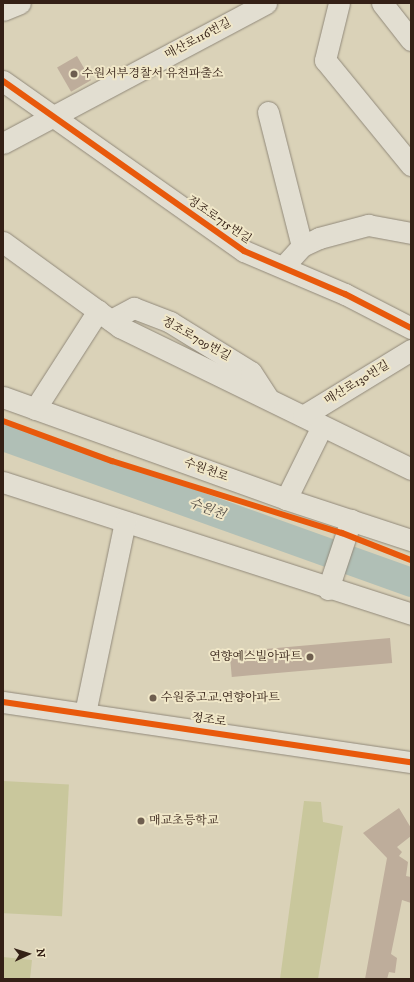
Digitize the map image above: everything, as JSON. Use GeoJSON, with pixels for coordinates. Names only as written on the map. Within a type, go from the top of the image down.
{"type":"FeatureCollection","features":[{"type":"Feature","properties":{"kind":"street"},"geometry":{"type":"LineString","coordinates":[[3,10],[20,3]]}},
{"type":"Feature","properties":{"kind":"street","name":"매산로116번길"},"geometry":{"type":"LineString","coordinates":[[3,143],[50,116],[266,3]]}},
{"type":"Feature","properties":{"kind":"street"},"geometry":{"type":"LineString","coordinates":[[339,3],[325,60],[411,166]]}},
{"type":"Feature","properties":{"kind":"street"},"geometry":{"type":"LineString","coordinates":[[382,3],[411,40]]}},
{"type":"Feature","properties":{"kind":"street","name":"정조로715번길"},"geometry":{"type":"LineString","coordinates":[[3,81],[50,116],[244,251],[284,266],[411,328]]}},
{"type":"Feature","properties":{"kind":"street"},"geometry":{"type":"LineString","coordinates":[[268,112],[284,185],[302,246]]}},
{"type":"Feature","properties":{"kind":"street"},"geometry":{"type":"LineString","coordinates":[[284,266],[302,246],[320,238],[368,226],[411,233]]}},
{"type":"Feature","properties":{"kind":"street","name":"정조로709번길"},"geometry":{"type":"LineString","coordinates":[[3,242],[104,315],[322,426],[411,469]]}},
{"type":"Feature","properties":{"kind":"street"},"geometry":{"type":"LineString","coordinates":[[35,409],[104,315]]}},
{"type":"Feature","properties":{"kind":"street","name":"매산로130번길"},"geometry":{"type":"LineString","coordinates":[[303,416],[411,350]]}},
{"type":"Feature","properties":{"kind":"street","name":"수원천로"},"geometry":{"type":"LineString","coordinates":[[3,398],[286,499],[411,540]]}},
{"type":"Feature","properties":{"kind":"street"},"geometry":{"type":"LineString","coordinates":[[286,499],[322,426]]}},
{"type":"Feature","properties":{"kind":"street"},"geometry":{"type":"LineString","coordinates":[[3,482],[328,589],[411,614]]}},
{"type":"Feature","properties":{"kind":"street"},"geometry":{"type":"LineString","coordinates":[[328,589],[352,520]]}},
{"type":"Feature","properties":{"kind":"street"},"geometry":{"type":"LineString","coordinates":[[85,713],[125,522]]}},
{"type":"Feature","properties":{"kind":"street","name":"정조로"},"geometry":{"type":"LineString","coordinates":[[3,702],[411,762]]}},
{"type":"Feature","properties":{"kind":"shaded area"},"geometry":{"type":"Polygon","coordinates":[[[3,781],[69,784],[62,916],[3,913],[3,781]]]}},
{"type":"Feature","properties":{"kind":"shaded area"},"geometry":{"type":"Polygon","coordinates":[[[304,801],[321,802],[323,822],[343,826],[318,979],[280,979],[304,801]]]}},
{"type":"Feature","properties":{"kind":"shaded area"},"geometry":{"type":"Polygon","coordinates":[[[3,957],[32,960],[30,979],[3,979],[3,957]]]}},
{"type":"Feature","properties":{"kind":"building","name":"수원서부경찰서 유천파출소"},"geometry":{"type":"Polygon","coordinates":[[[77,56],[91,80],[71,92],[57,68],[77,56]]]}},
{"type":"Feature","properties":{"kind":"building","name":"연향예스빌아파트"},"geometry":{"type":"Polygon","coordinates":[[[390,638],[392,663],[232,677],[230,652],[390,638]]]}},
{"type":"Feature","properties":{"kind":"building"},"geometry":{"type":"Polygon","coordinates":[[[399,808],[411,828],[411,836],[397,847],[402,852],[399,856],[408,862],[406,876],[411,877],[411,903],[402,900],[391,954],[397,958],[395,973],[389,972],[387,979],[365,979],[387,858],[363,833],[399,808]]]}},
{"type":"Feature","properties":{"kind":"waterway","name":"수원천"},"geometry":{"type":"LineString","coordinates":[[3,436],[411,582]]}},
{"type":"Feature","properties":{"kind":"cycle path"},"geometry":{"type":"LineString","coordinates":[[3,81],[244,251],[345,294],[411,328]]}},
{"type":"Feature","properties":{"kind":"cycle path"},"geometry":{"type":"LineString","coordinates":[[3,421],[112,461],[342,533],[411,560]]}},
{"type":"Feature","properties":{"kind":"cycle path"},"geometry":{"type":"LineString","coordinates":[[3,702],[411,762]]}},
{"type":"Feature","properties":{"kind":"place","name":"수원서부경찰서 유천파출소"},"geometry":{"type":"Point","coordinates":[74,74]}},
{"type":"Feature","properties":{"kind":"place","name":"연향예스빌아파트"},"geometry":{"type":"Point","coordinates":[310,657]}},
{"type":"Feature","properties":{"kind":"place","name":"수원중고교.연향아파트"},"geometry":{"type":"Point","coordinates":[153,698]}},
{"type":"Feature","properties":{"kind":"place","name":"매교초등학교"},"geometry":{"type":"Point","coordinates":[141,821]}}]}
